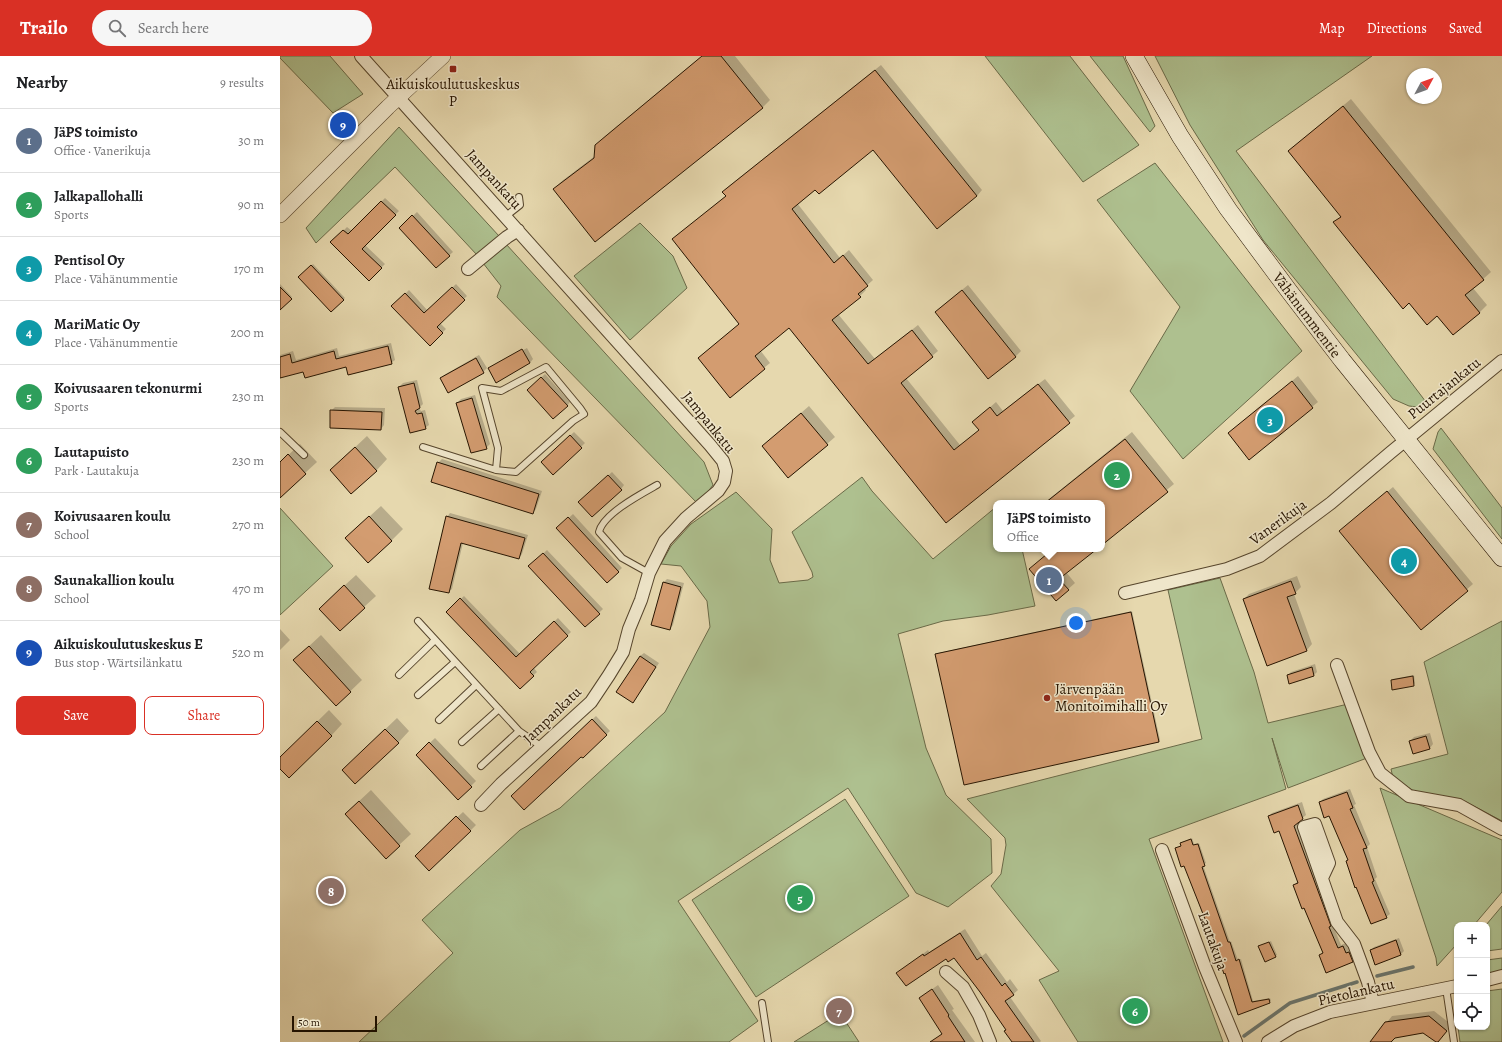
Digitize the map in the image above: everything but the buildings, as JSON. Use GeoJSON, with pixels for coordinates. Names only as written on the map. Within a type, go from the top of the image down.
{"type":"FeatureCollection","features":[{"type":"Feature","properties":{"kind":"main road","name":"Vähänummentie"},"geometry":{"type":"LineString","coordinates":[[1134,56],[1180,136],[1228,209],[1289,291],[1406,440],[1502,558]]}},
{"type":"Feature","properties":{"kind":"street","name":"Jampankatu"},"geometry":{"type":"LineString","coordinates":[[361,56],[710,445],[723,461],[726,471],[724,482],[718,491],[686,518],[665,541],[649,573],[641,600],[629,629],[623,652],[591,702],[501,784],[482,805]]}},
{"type":"Feature","properties":{"kind":"street"},"geometry":{"type":"LineString","coordinates":[[280,215],[398,97],[443,56]]}},
{"type":"Feature","properties":{"kind":"street"},"geometry":{"type":"LineString","coordinates":[[468,269],[506,237],[518,230]]}},
{"type":"Feature","properties":{"kind":"street","name":"Puurtajankatu"},"geometry":{"type":"LineString","coordinates":[[1406,440],[1502,361]]}},
{"type":"Feature","properties":{"kind":"street","name":"Vanerikuja"},"geometry":{"type":"LineString","coordinates":[[1124,593],[1228,568],[1260,556],[1331,503],[1406,440]]}},
{"type":"Feature","properties":{"kind":"street"},"geometry":{"type":"LineString","coordinates":[[1337,665],[1369,752],[1380,773],[1409,796],[1459,805],[1502,829]]}},
{"type":"Feature","properties":{"kind":"street","name":"Lautakuja"},"geometry":{"type":"LineString","coordinates":[[1162,850],[1205,967],[1236,1042]]}},
{"type":"Feature","properties":{"kind":"street"},"geometry":{"type":"LineString","coordinates":[[1322,878],[1337,922],[1354,944],[1368,982],[1373,1004]]}},
{"type":"Feature","properties":{"kind":"street"},"geometry":{"type":"LineString","coordinates":[[946,972],[963,987],[979,1015],[990,1042]]}},
{"type":"Feature","properties":{"kind":"street"},"geometry":{"type":"LineString","coordinates":[[1490,979],[1502,976]]}},
{"type":"Feature","properties":{"kind":"street","name":"Pietolankatu"},"geometry":{"type":"LineString","coordinates":[[1268,1042],[1294,1026],[1330,1012],[1451,987]]}},
{"type":"Feature","properties":{"kind":"lane"},"geometry":{"type":"LineString","coordinates":[[506,216],[520,205],[519,197]]}},
{"type":"Feature","properties":{"kind":"lane"},"geometry":{"type":"LineString","coordinates":[[423,447],[496,470],[516,472],[573,421],[584,414],[546,367],[501,392],[482,388],[498,448],[496,470]]}},
{"type":"Feature","properties":{"kind":"lane"},"geometry":{"type":"LineString","coordinates":[[280,432],[304,455]]}},
{"type":"Feature","properties":{"kind":"lane"},"geometry":{"type":"LineString","coordinates":[[649,573],[622,558],[599,532],[600,526],[620,507],[656,485]]}},
{"type":"Feature","properties":{"kind":"lane"},"geometry":{"type":"LineString","coordinates":[[418,621],[519,731],[542,747]]}},
{"type":"Feature","properties":{"kind":"lane"},"geometry":{"type":"LineString","coordinates":[[399,675],[435,640]]}},
{"type":"Feature","properties":{"kind":"lane"},"geometry":{"type":"LineString","coordinates":[[418,695],[455,662]]}},
{"type":"Feature","properties":{"kind":"lane"},"geometry":{"type":"LineString","coordinates":[[439,720],[476,685]]}},
{"type":"Feature","properties":{"kind":"lane"},"geometry":{"type":"LineString","coordinates":[[462,742],[499,709]]}},
{"type":"Feature","properties":{"kind":"lane"},"geometry":{"type":"LineString","coordinates":[[481,766],[519,731]]}},
{"type":"Feature","properties":{"kind":"lane"},"geometry":{"type":"LineString","coordinates":[[1451,987],[1454,1042]]}},
{"type":"Feature","properties":{"kind":"lane"},"geometry":{"type":"LineString","coordinates":[[762,1002],[768,1042]]}},
{"type":"Feature","properties":{"kind":"green space"},"geometry":{"type":"Polygon","coordinates":[[[280,56],[330,56],[363,94],[333,113],[280,58],[280,56]]]}},
{"type":"Feature","properties":{"kind":"green space"},"geometry":{"type":"Polygon","coordinates":[[[985,56],[1070,56],[1139,145],[1083,182],[985,56]]]}},
{"type":"Feature","properties":{"kind":"green space"},"geometry":{"type":"Polygon","coordinates":[[[1090,56],[1123,56],[1155,126],[1150,132],[1090,56]]]}},
{"type":"Feature","properties":{"kind":"green space"},"geometry":{"type":"Polygon","coordinates":[[[1155,56],[1372,56],[1236,151],[1426,402],[1418,407],[1409,406],[1393,399],[1263,240],[1190,125],[1155,56]]]}},
{"type":"Feature","properties":{"kind":"green space"},"geometry":{"type":"Polygon","coordinates":[[[399,127],[499,236],[477,255],[395,167],[316,243],[306,228],[399,127]]]}},
{"type":"Feature","properties":{"kind":"green space"},"geometry":{"type":"Polygon","coordinates":[[[1155,163],[1302,351],[1183,459],[1130,391],[1180,307],[1097,200],[1155,163]]]}},
{"type":"Feature","properties":{"kind":"green space"},"geometry":{"type":"Polygon","coordinates":[[[640,223],[673,256],[687,288],[630,340],[574,276],[640,223]]]}},
{"type":"Feature","properties":{"kind":"green space"},"geometry":{"type":"Polygon","coordinates":[[[506,244],[704,462],[713,485],[697,503],[497,297],[501,286],[483,263],[506,244]]]}},
{"type":"Feature","properties":{"kind":"green space"},"geometry":{"type":"Polygon","coordinates":[[[1441,428],[1502,508],[1502,539],[1433,449],[1438,432],[1441,428]]]}},
{"type":"Feature","properties":{"kind":"green space"},"geometry":{"type":"Polygon","coordinates":[[[862,477],[872,491],[933,559],[993,509],[993,552],[1023,552],[1035,606],[988,615],[943,621],[898,634],[926,748],[946,795],[991,839],[992,873],[948,907],[916,893],[848,788],[678,901],[758,1021],[729,1042],[359,1042],[453,953],[422,920],[520,830],[560,808],[665,712],[710,627],[707,601],[681,566],[661,564],[671,546],[691,524],[736,492],[772,529],[770,560],[779,583],[808,580],[813,577],[812,572],[792,532],[862,477]]]}},
{"type":"Feature","properties":{"kind":"green space"},"geometry":{"type":"Polygon","coordinates":[[[280,508],[333,566],[280,615],[280,508]]]}},
{"type":"Feature","properties":{"kind":"green space"},"geometry":{"type":"Polygon","coordinates":[[[1220,578],[1254,672],[1268,723],[1348,704],[1367,758],[1288,788],[1272,738],[1286,789],[1149,839],[1223,1042],[1078,1042],[1039,980],[1059,971],[991,886],[1001,874],[1006,845],[1005,838],[967,799],[1202,739],[1168,590],[1220,578]]]}},
{"type":"Feature","properties":{"kind":"green space"},"geometry":{"type":"Polygon","coordinates":[[[1502,621],[1502,821],[1466,802],[1414,791],[1393,778],[1391,769],[1448,754],[1424,662],[1502,621]]]}},
{"type":"Feature","properties":{"kind":"green space"},"geometry":{"type":"Polygon","coordinates":[[[1380,788],[1502,840],[1502,892],[1477,922],[1454,922],[1454,947],[1437,966],[1436,958],[1380,788]]]}},
{"type":"Feature","properties":{"kind":"green space"},"geometry":{"type":"Polygon","coordinates":[[[845,799],[909,896],[756,997],[692,900],[845,799]]]}},
{"type":"Feature","properties":{"kind":"green space"},"geometry":{"type":"Polygon","coordinates":[[[1502,906],[1502,949],[1490,951],[1490,922],[1489,922],[1502,906]]]}},
{"type":"Feature","properties":{"kind":"green space"},"geometry":{"type":"Polygon","coordinates":[[[1502,958],[1502,970],[1490,973],[1490,960],[1502,958]]]}},
{"type":"Feature","properties":{"kind":"green space"},"geometry":{"type":"Polygon","coordinates":[[[1502,989],[1502,1042],[1460,1042],[1458,1030],[1490,1030],[1490,991],[1502,989]]]}},
{"type":"Feature","properties":{"kind":"green space"},"geometry":{"type":"Polygon","coordinates":[[[840,1013],[859,1042],[794,1042],[840,1013]]]}},
{"type":"Feature","properties":{"kind":"waterway"},"geometry":{"type":"LineString","coordinates":[[1377,976],[1413,967]]}},
{"type":"Feature","properties":{"kind":"waterway"},"geometry":{"type":"LineString","coordinates":[[1244,1036],[1290,1003],[1357,982]]}},
{"type":"Feature","properties":{"kind":"place","name":"Aikuiskoulutuskeskus P"},"geometry":{"type":"Point","coordinates":[453,69]}},
{"type":"Feature","properties":{"kind":"place","name":"Aikuiskoulutuskeskus E"},"geometry":{"type":"Point","coordinates":[343,125]}},
{"type":"Feature","properties":{"kind":"place","name":"Pentisol Oy"},"geometry":{"type":"Point","coordinates":[1270,420]}},
{"type":"Feature","properties":{"kind":"place","name":"Jalkapallohalli"},"geometry":{"type":"Point","coordinates":[1117,475]}},
{"type":"Feature","properties":{"kind":"place","name":"MariMatic Oy"},"geometry":{"type":"Point","coordinates":[1404,561]}},
{"type":"Feature","properties":{"kind":"place","name":"JäPS toimisto"},"geometry":{"type":"Point","coordinates":[1049,580]}},
{"type":"Feature","properties":{"kind":"place","name":"Järvenpään Monitoimihalli Oy"},"geometry":{"type":"Point","coordinates":[1047,698]}},
{"type":"Feature","properties":{"kind":"place","name":"Saunakallion koulu"},"geometry":{"type":"Point","coordinates":[331,891]}},
{"type":"Feature","properties":{"kind":"place","name":"Koivusaaren tekonurmi"},"geometry":{"type":"Point","coordinates":[800,898]}},
{"type":"Feature","properties":{"kind":"place","name":"Koivusaaren koulu"},"geometry":{"type":"Point","coordinates":[839,1011]}},
{"type":"Feature","properties":{"kind":"place","name":"Lautapuisto"},"geometry":{"type":"Point","coordinates":[1135,1011]}}]}
